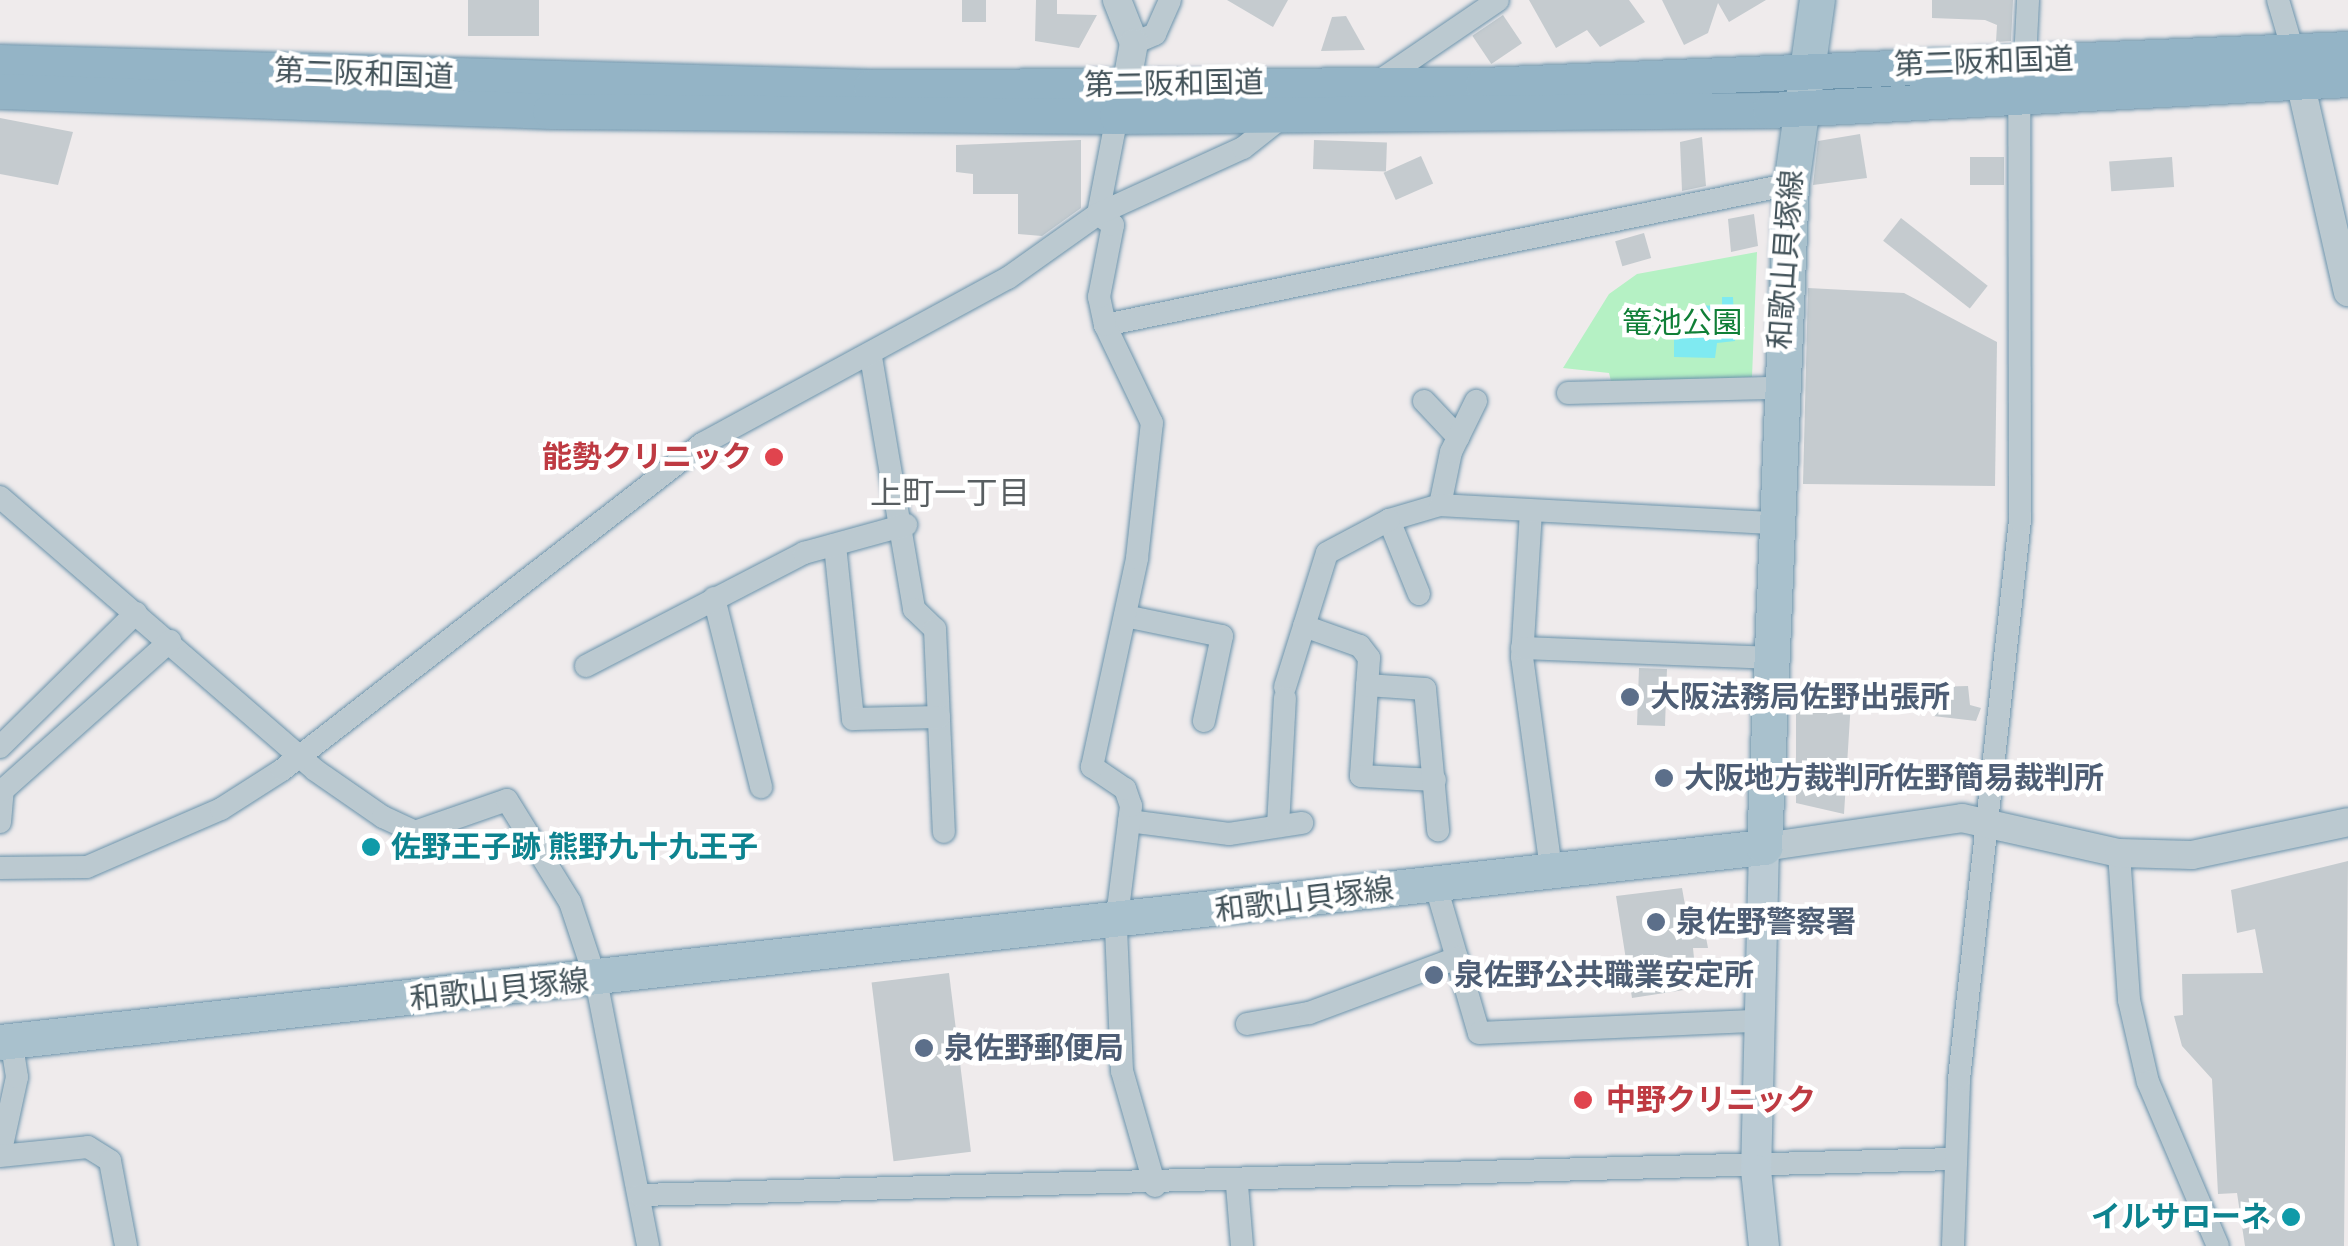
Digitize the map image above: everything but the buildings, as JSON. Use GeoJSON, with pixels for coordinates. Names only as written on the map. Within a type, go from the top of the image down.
{"type":"FeatureCollection","features":[{"type":"Feature","properties":{"kind":"highway","name":"第二阪和国道"},"geometry":{"type":"LineString","coordinates":[[0,62],[1124,100],[1286,115],[1797,106],[2019,96],[2297,66],[2348,49]]}},
{"type":"Feature","properties":{"kind":"highway","name":"第二阪和国道"},"geometry":{"type":"LineString","coordinates":[[0,91],[550,111],[1124,100],[1378,82],[1804,72],[2026,60],[2297,66],[2348,79]]}},
{"type":"Feature","properties":{"kind":"main road","name":"和歌山貝塚線"},"geometry":{"type":"LineString","coordinates":[[5,1041],[1116,925],[1764,847],[1778,388],[1797,106],[1816,0]]}},
{"type":"Feature","properties":{"kind":"main road"},"geometry":{"type":"LineString","coordinates":[[1764,847],[1756,1170],[1764,1246]]}},
{"type":"Feature","properties":{"kind":"street"},"geometry":{"type":"LineString","coordinates":[[1098,214],[1134,44],[1118,0]]}},
{"type":"Feature","properties":{"kind":"street"},"geometry":{"type":"LineString","coordinates":[[1134,44],[1155,34],[1170,0]]}},
{"type":"Feature","properties":{"kind":"street"},"geometry":{"type":"LineString","coordinates":[[1378,82],[1498,0]]}},
{"type":"Feature","properties":{"kind":"street"},"geometry":{"type":"LineString","coordinates":[[2026,60],[2028,0]]}},
{"type":"Feature","properties":{"kind":"street"},"geometry":{"type":"LineString","coordinates":[[2278,0],[2341,229],[2348,292]]}},
{"type":"Feature","properties":{"kind":"street"},"geometry":{"type":"LineString","coordinates":[[1953,1246],[1956,1158],[2020,520],[2019,96]]}},
{"type":"Feature","properties":{"kind":"street"},"geometry":{"type":"LineString","coordinates":[[0,868],[87,867],[221,809],[302,754],[702,444],[871,357],[1098,214],[1243,148],[1286,115]]}},
{"type":"Feature","properties":{"kind":"street"},"geometry":{"type":"LineString","coordinates":[[1106,325],[1791,184]]}},
{"type":"Feature","properties":{"kind":"street"},"geometry":{"type":"LineString","coordinates":[[1098,214],[1112,225],[1099,297],[1106,325],[1152,423],[1125,616],[1092,767],[1125,789],[1129,820],[1116,925],[1122,1072],[1155,1186]]}},
{"type":"Feature","properties":{"kind":"street"},"geometry":{"type":"LineString","coordinates":[[871,357],[906,524],[914,610],[935,629],[944,832]]}},
{"type":"Feature","properties":{"kind":"street"},"geometry":{"type":"LineString","coordinates":[[1568,393],[1778,388]]}},
{"type":"Feature","properties":{"kind":"street"},"geometry":{"type":"LineString","coordinates":[[1424,401],[1458,438]]}},
{"type":"Feature","properties":{"kind":"street"},"geometry":{"type":"LineString","coordinates":[[1440,505],[1458,438],[1476,401]]}},
{"type":"Feature","properties":{"kind":"street"},"geometry":{"type":"LineString","coordinates":[[0,497],[302,754],[415,832],[507,800],[570,902],[596,980],[648,1246]]}},
{"type":"Feature","properties":{"kind":"street"},"geometry":{"type":"LineString","coordinates":[[1278,826],[1285,693],[1327,552],[1389,520],[1440,505],[1774,523]]}},
{"type":"Feature","properties":{"kind":"street"},"geometry":{"type":"LineString","coordinates":[[1531,511],[1522,648],[1551,870]]}},
{"type":"Feature","properties":{"kind":"street"},"geometry":{"type":"LineString","coordinates":[[1389,520],[1419,594]]}},
{"type":"Feature","properties":{"kind":"street"},"geometry":{"type":"LineString","coordinates":[[586,666],[714,598],[835,546],[906,524]]}},
{"type":"Feature","properties":{"kind":"street"},"geometry":{"type":"LineString","coordinates":[[835,546],[853,719],[939,717]]}},
{"type":"Feature","properties":{"kind":"street"},"geometry":{"type":"LineString","coordinates":[[714,598],[761,787]]}},
{"type":"Feature","properties":{"kind":"street"},"geometry":{"type":"LineString","coordinates":[[0,746],[136,613]]}},
{"type":"Feature","properties":{"kind":"street"},"geometry":{"type":"LineString","coordinates":[[1125,616],[1222,636],[1204,720]]}},
{"type":"Feature","properties":{"kind":"street"},"geometry":{"type":"LineString","coordinates":[[1304,626],[1360,646],[1367,685],[1361,776],[1434,780]]}},
{"type":"Feature","properties":{"kind":"street"},"geometry":{"type":"LineString","coordinates":[[0,822],[3,790],[170,641]]}},
{"type":"Feature","properties":{"kind":"street"},"geometry":{"type":"LineString","coordinates":[[1522,648],[1769,658]]}},
{"type":"Feature","properties":{"kind":"street"},"geometry":{"type":"LineString","coordinates":[[1367,685],[1425,689],[1438,830]]}},
{"type":"Feature","properties":{"kind":"street"},"geometry":{"type":"LineString","coordinates":[[1764,847],[1962,818],[2118,853],[2192,855],[2348,822]]}},
{"type":"Feature","properties":{"kind":"street"},"geometry":{"type":"LineString","coordinates":[[1129,820],[1229,834],[1302,823]]}},
{"type":"Feature","properties":{"kind":"street"},"geometry":{"type":"LineString","coordinates":[[2118,853],[2128,1000],[2148,1082],[2218,1246]]}},
{"type":"Feature","properties":{"kind":"street"},"geometry":{"type":"LineString","coordinates":[[1435,884],[1479,1033],[1759,1022]]}},
{"type":"Feature","properties":{"kind":"street"},"geometry":{"type":"LineString","coordinates":[[1247,1024],[1309,1013],[1457,958]]}},
{"type":"Feature","properties":{"kind":"street"},"geometry":{"type":"LineString","coordinates":[[5,1041],[17,1077],[0,1155],[88,1147],[110,1162],[126,1246]]}},
{"type":"Feature","properties":{"kind":"street"},"geometry":{"type":"LineString","coordinates":[[640,1194],[1238,1185],[1756,1170],[1956,1158]]}},
{"type":"Feature","properties":{"kind":"street"},"geometry":{"type":"LineString","coordinates":[[1238,1185],[1242,1246]]}},
{"type":"Feature","properties":{"kind":"green space","name":"篭池公園"},"geometry":{"type":"Polygon","coordinates":[[[1757,252],[1752,377],[1612,385],[1609,373],[1563,368],[1609,294],[1637,274],[1757,252]]]}},
{"type":"Feature","properties":{"kind":"water"},"geometry":{"type":"Polygon","coordinates":[[[1722,297],[1733,297],[1735,341],[1717,343],[1715,358],[1674,357],[1674,319],[1688,318],[1688,305],[1722,306],[1722,297]]]}},
{"type":"Feature","properties":{"kind":"place","name":"能勢クリニック"},"geometry":{"type":"Point","coordinates":[774,457]}},
{"type":"Feature","properties":{"kind":"place","name":"大阪法務局佐野出張所"},"geometry":{"type":"Point","coordinates":[1630,697]}},
{"type":"Feature","properties":{"kind":"place","name":"大阪地方裁判所佐野簡易裁判所"},"geometry":{"type":"Point","coordinates":[1664,778]}},
{"type":"Feature","properties":{"kind":"place","name":"佐野王子跡 熊野九十九王子"},"geometry":{"type":"Point","coordinates":[371,847]}},
{"type":"Feature","properties":{"kind":"place","name":"泉佐野警察署"},"geometry":{"type":"Point","coordinates":[1656,922]}},
{"type":"Feature","properties":{"kind":"place","name":"泉佐野公共職業安定所"},"geometry":{"type":"Point","coordinates":[1434,975]}},
{"type":"Feature","properties":{"kind":"place","name":"泉佐野郵便局"},"geometry":{"type":"Point","coordinates":[924,1048]}},
{"type":"Feature","properties":{"kind":"place","name":"中野クリニック"},"geometry":{"type":"Point","coordinates":[1583,1100]}},
{"type":"Feature","properties":{"kind":"place","name":"イルサローネ"},"geometry":{"type":"Point","coordinates":[2291,1217]}},
{"type":"Feature","properties":{"kind":"district","name":"上町一丁目"},"geometry":{"type":"Point","coordinates":[950,493]}}]}
